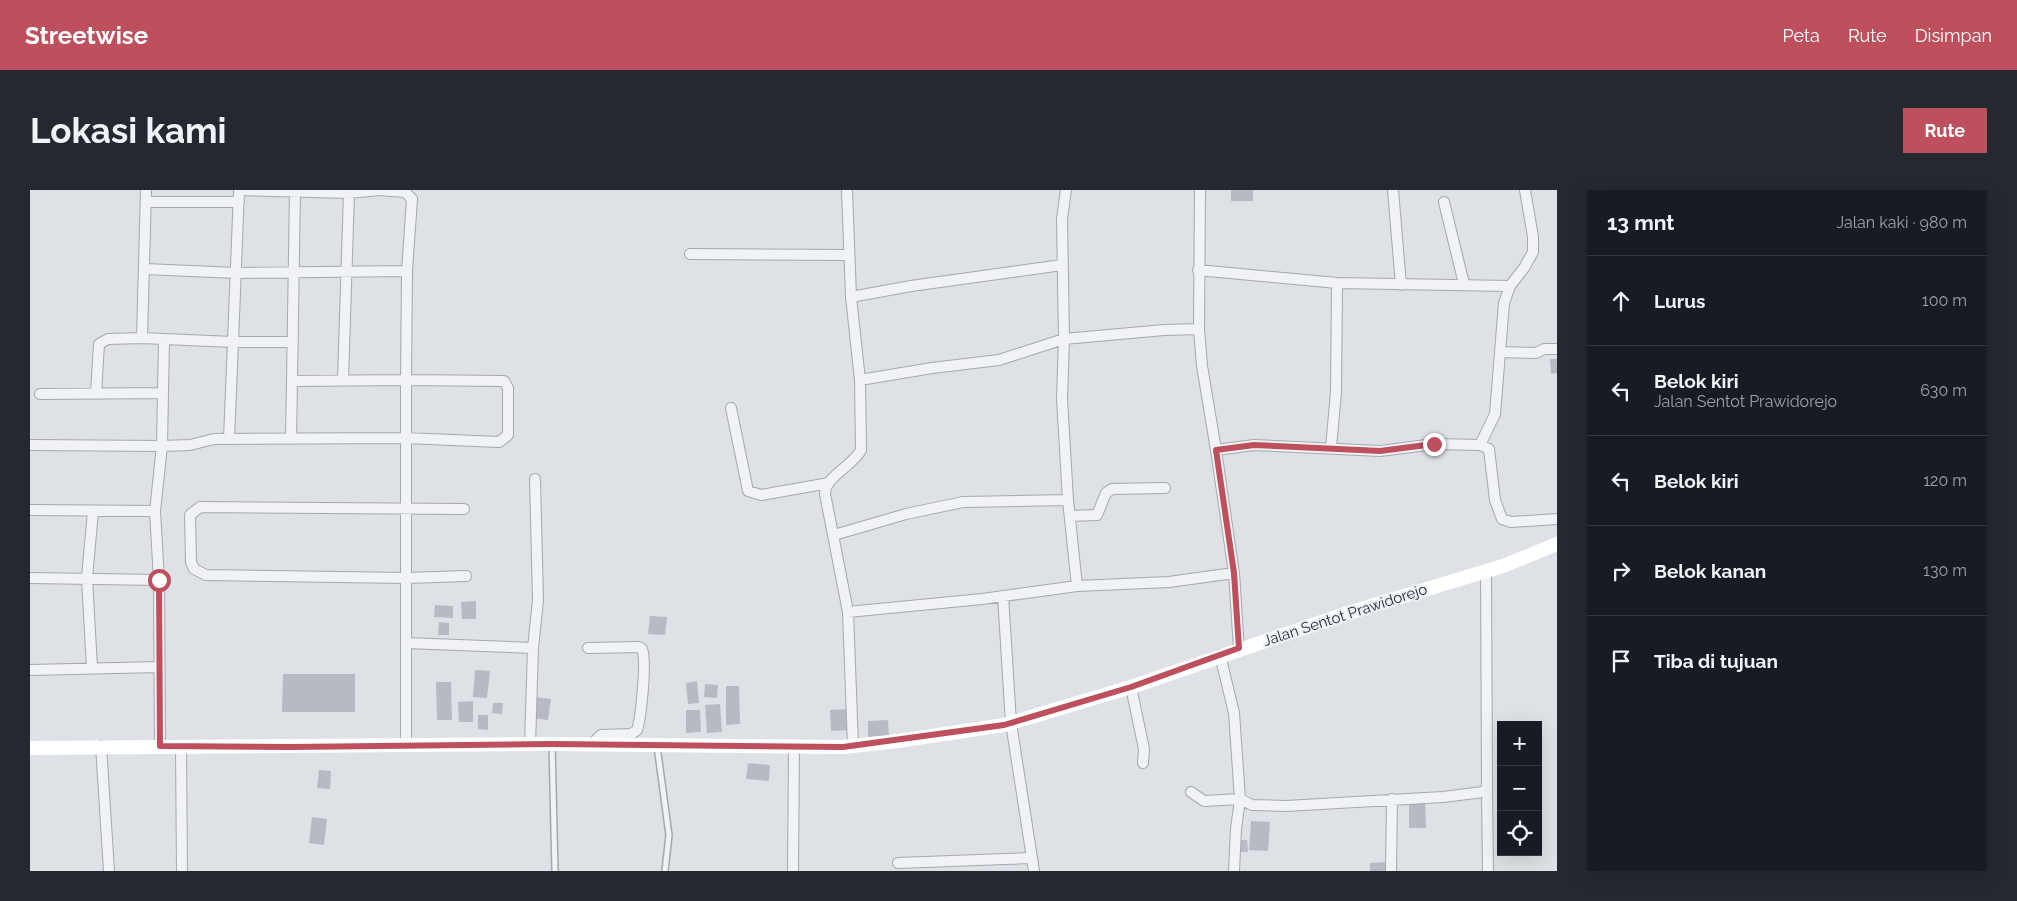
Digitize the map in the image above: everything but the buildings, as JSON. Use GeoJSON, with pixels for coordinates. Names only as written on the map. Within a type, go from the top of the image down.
{"type":"FeatureCollection","features":[{"type":"Feature","properties":{"kind":"main road","name":"Jalan Sentot Prawidorejo"},"geometry":{"type":"LineString","coordinates":[[30,748],[530,744],[853,746],[1012,723],[1131,687],[1239,648],[1486,571],[1557,544]]}},
{"type":"Feature","properties":{"kind":"street"},"geometry":{"type":"LineString","coordinates":[[142,338],[146,190]]}},
{"type":"Feature","properties":{"kind":"street"},"geometry":{"type":"LineString","coordinates":[[229,439],[239,190],[295,190],[348,193],[379,190],[405,192],[412,199],[407,271],[405,438],[406,746]]}},
{"type":"Feature","properties":{"kind":"street"},"geometry":{"type":"LineString","coordinates":[[291,439],[295,190]]}},
{"type":"Feature","properties":{"kind":"street"},"geometry":{"type":"LineString","coordinates":[[846,190],[851,297],[860,380],[861,450],[856,460],[829,483],[825,494],[848,612],[853,746]]}},
{"type":"Feature","properties":{"kind":"street"},"geometry":{"type":"LineString","coordinates":[[1066,190],[1062,219],[1064,339],[1062,399],[1068,500],[1077,586]]}},
{"type":"Feature","properties":{"kind":"street"},"geometry":{"type":"LineString","coordinates":[[1200,190],[1198,270],[1202,366],[1234,573],[1239,648]]}},
{"type":"Feature","properties":{"kind":"street"},"geometry":{"type":"LineString","coordinates":[[1393,190],[1401,285]]}},
{"type":"Feature","properties":{"kind":"street"},"geometry":{"type":"LineString","coordinates":[[1480,445],[1495,414],[1504,303],[1510,286],[1524,268],[1533,252],[1533,236],[1525,190]]}},
{"type":"Feature","properties":{"kind":"street"},"geometry":{"type":"LineString","coordinates":[[343,380],[348,193]]}},
{"type":"Feature","properties":{"kind":"street"},"geometry":{"type":"LineString","coordinates":[[146,202],[239,202]]}},
{"type":"Feature","properties":{"kind":"street"},"geometry":{"type":"LineString","coordinates":[[1444,202],[1464,284]]}},
{"type":"Feature","properties":{"kind":"street"},"geometry":{"type":"LineString","coordinates":[[690,254],[849,255]]}},
{"type":"Feature","properties":{"kind":"street"},"geometry":{"type":"LineString","coordinates":[[851,297],[938,282],[1062,265]]}},
{"type":"Feature","properties":{"kind":"street"},"geometry":{"type":"LineString","coordinates":[[145,269],[236,273],[407,271]]}},
{"type":"Feature","properties":{"kind":"street"},"geometry":{"type":"LineString","coordinates":[[1198,270],[1337,283],[1510,286]]}},
{"type":"Feature","properties":{"kind":"street"},"geometry":{"type":"LineString","coordinates":[[1331,448],[1336,392],[1337,283]]}},
{"type":"Feature","properties":{"kind":"street"},"geometry":{"type":"LineString","coordinates":[[860,380],[932,368],[999,360],[1064,339],[1164,330],[1199,329]]}},
{"type":"Feature","properties":{"kind":"street"},"geometry":{"type":"LineString","coordinates":[[96,394],[99,344],[108,339],[142,338],[233,342],[293,342]]}},
{"type":"Feature","properties":{"kind":"street"},"geometry":{"type":"LineString","coordinates":[[160,746],[159,580],[155,510],[162,446],[164,339]]}},
{"type":"Feature","properties":{"kind":"street"},"geometry":{"type":"LineString","coordinates":[[1500,352],[1536,353],[1544,349],[1557,349]]}},
{"type":"Feature","properties":{"kind":"street"},"geometry":{"type":"LineString","coordinates":[[30,444],[162,446],[190,445],[214,439],[405,438],[499,442],[508,435],[508,388],[504,381],[292,381]]}},
{"type":"Feature","properties":{"kind":"street"},"geometry":{"type":"LineString","coordinates":[[40,394],[163,393]]}},
{"type":"Feature","properties":{"kind":"street"},"geometry":{"type":"LineString","coordinates":[[731,408],[748,491],[761,495],[829,483]]}},
{"type":"Feature","properties":{"kind":"street"},"geometry":{"type":"LineString","coordinates":[[1216,450],[1254,445],[1380,451],[1434,444],[1480,445],[1489,449],[1495,500],[1502,519],[1511,522],[1557,519]]}},
{"type":"Feature","properties":{"kind":"street"},"geometry":{"type":"LineString","coordinates":[[530,744],[533,648],[538,600],[535,479]]}},
{"type":"Feature","properties":{"kind":"street"},"geometry":{"type":"LineString","coordinates":[[1070,516],[1097,515],[1106,493],[1112,489],[1165,488]]}},
{"type":"Feature","properties":{"kind":"street"},"geometry":{"type":"LineString","coordinates":[[834,535],[906,514],[963,502],[1068,500]]}},
{"type":"Feature","properties":{"kind":"street"},"geometry":{"type":"LineString","coordinates":[[464,509],[200,507],[190,515],[191,562],[194,569],[206,575],[406,578],[466,576]]}},
{"type":"Feature","properties":{"kind":"street"},"geometry":{"type":"LineString","coordinates":[[30,510],[155,510]]}},
{"type":"Feature","properties":{"kind":"street"},"geometry":{"type":"LineString","coordinates":[[92,668],[87,578],[93,511]]}},
{"type":"Feature","properties":{"kind":"street"},"geometry":{"type":"LineString","coordinates":[[1486,571],[1488,871]]}},
{"type":"Feature","properties":{"kind":"street"},"geometry":{"type":"LineString","coordinates":[[848,612],[1003,596],[1077,586],[1169,582],[1234,573]]}},
{"type":"Feature","properties":{"kind":"street"},"geometry":{"type":"LineString","coordinates":[[30,578],[159,580]]}},
{"type":"Feature","properties":{"kind":"street"},"geometry":{"type":"LineString","coordinates":[[1003,596],[1012,723],[1034,871]]}},
{"type":"Feature","properties":{"kind":"street"},"geometry":{"type":"LineString","coordinates":[[406,643],[533,648]]}},
{"type":"Feature","properties":{"kind":"street"},"geometry":{"type":"LineString","coordinates":[[588,648],[639,647],[645,658],[644,682],[637,730],[631,734],[601,735],[592,744]]}},
{"type":"Feature","properties":{"kind":"street"},"geometry":{"type":"LineString","coordinates":[[1220,655],[1234,712],[1240,799],[1234,871]]}},
{"type":"Feature","properties":{"kind":"street"},"geometry":{"type":"LineString","coordinates":[[30,670],[159,668]]}},
{"type":"Feature","properties":{"kind":"street"},"geometry":{"type":"LineString","coordinates":[[1131,687],[1144,749],[1143,763]]}},
{"type":"Feature","properties":{"kind":"street"},"geometry":{"type":"LineString","coordinates":[[101,746],[108,871]]}},
{"type":"Feature","properties":{"kind":"street"},"geometry":{"type":"LineString","coordinates":[[181,746],[182,871]]}},
{"type":"Feature","properties":{"kind":"street"},"geometry":{"type":"LineString","coordinates":[[793,871],[794,747]]}},
{"type":"Feature","properties":{"kind":"street"},"geometry":{"type":"LineString","coordinates":[[1191,792],[1204,800],[1240,799],[1252,805],[1286,806],[1477,794],[1487,788]]}},
{"type":"Feature","properties":{"kind":"street"},"geometry":{"type":"LineString","coordinates":[[1391,871],[1392,799]]}},
{"type":"Feature","properties":{"kind":"street"},"geometry":{"type":"LineString","coordinates":[[898,864],[1032,858]]}},
{"type":"Feature","properties":{"kind":"lane"},"geometry":{"type":"LineString","coordinates":[[552,744],[555,871]]}},
{"type":"Feature","properties":{"kind":"lane"},"geometry":{"type":"LineString","coordinates":[[657,746],[669,835],[665,871]]}},
{"type":"Feature","properties":{"kind":"route"},"geometry":{"type":"LineString","coordinates":[[159,580],[160,746],[291,747],[552,744],[843,747],[898,741],[1004,725],[1131,687],[1239,648],[1234,573],[1216,450],[1254,445],[1380,451],[1434,444]]}}]}
